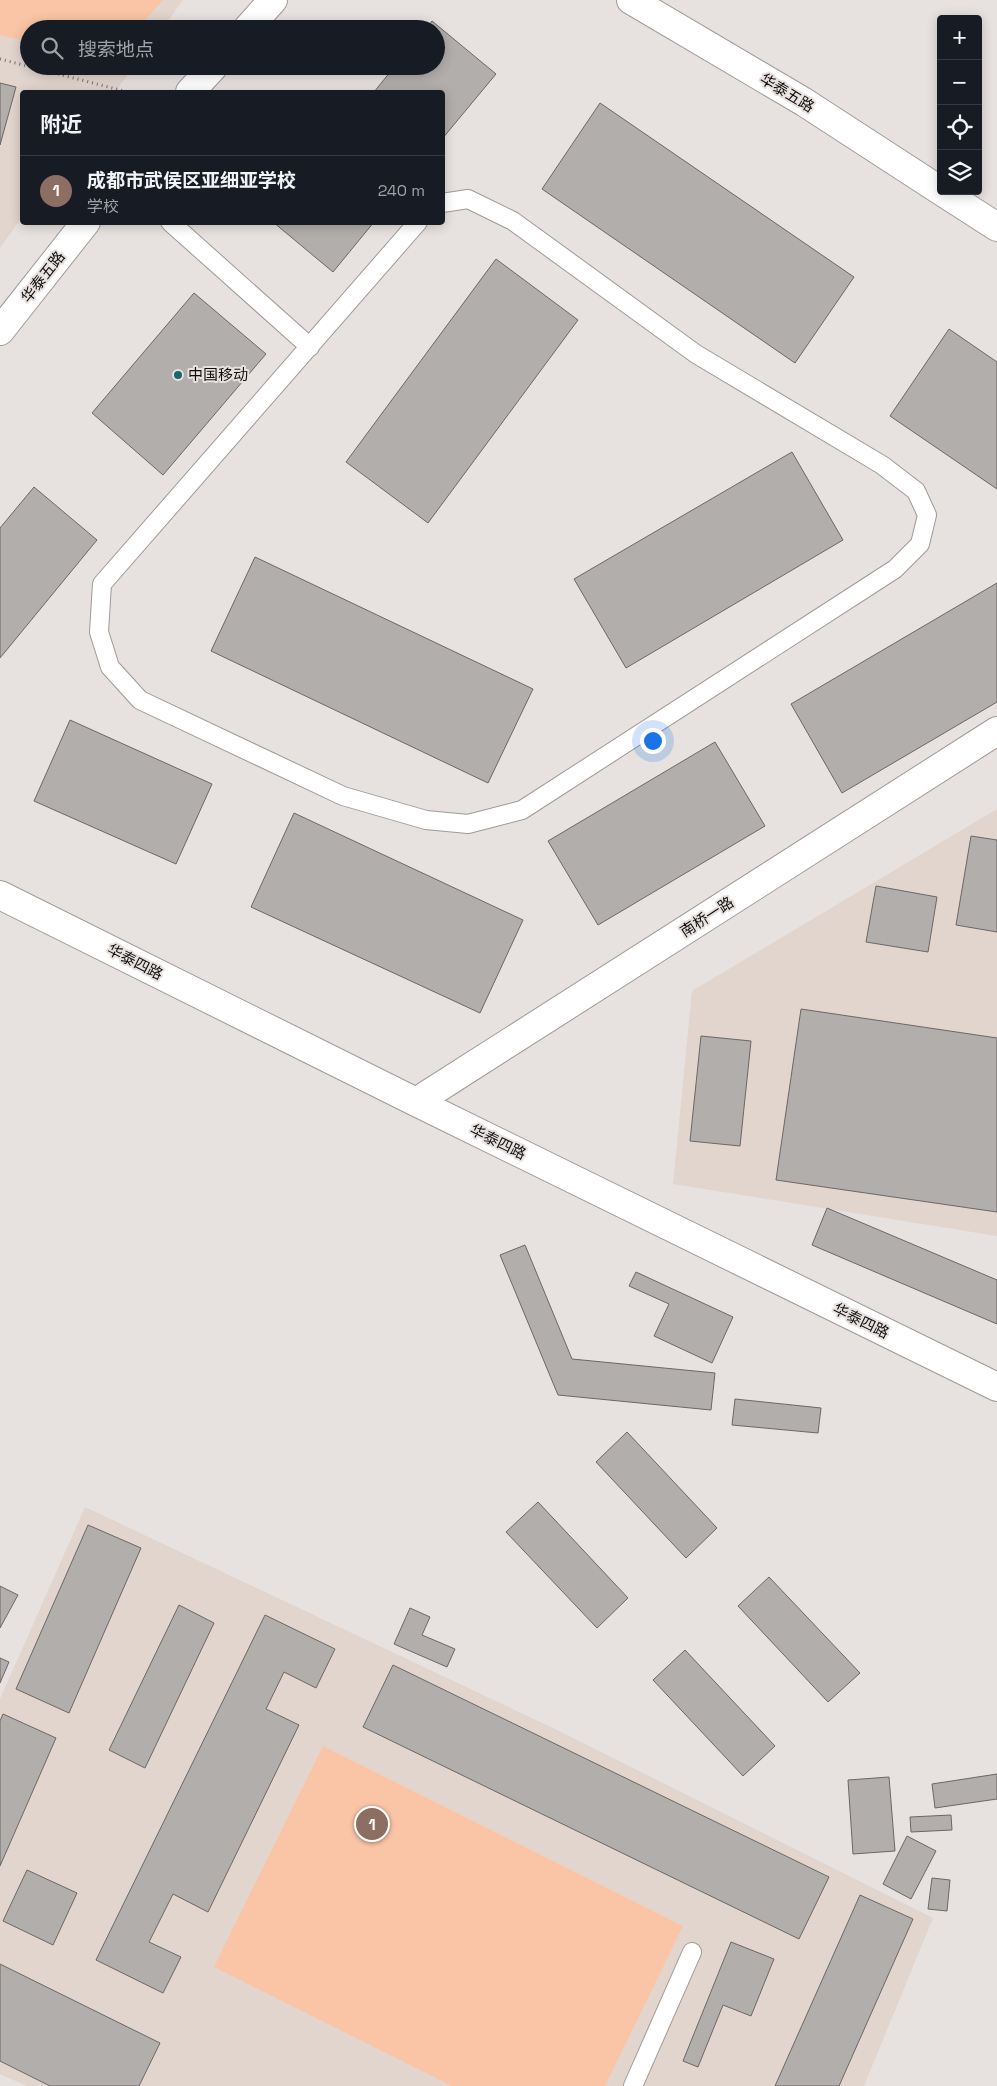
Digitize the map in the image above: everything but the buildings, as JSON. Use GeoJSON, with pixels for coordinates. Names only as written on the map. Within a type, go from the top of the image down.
{"type":"FeatureCollection","features":[{"type":"Feature","properties":{"kind":"street"},"geometry":{"type":"LineString","coordinates":[[255,20],[273,0]]}},
{"type":"Feature","properties":{"kind":"street","name":"华泰五路"},"geometry":{"type":"LineString","coordinates":[[631,0],[804,102],[937,188]]}},
{"type":"Feature","properties":{"kind":"street"},"geometry":{"type":"LineString","coordinates":[[192,90],[206,75]]}},
{"type":"Feature","properties":{"kind":"street","name":"华泰五路"},"geometry":{"type":"LineString","coordinates":[[947,195],[997,227]]}},
{"type":"Feature","properties":{"kind":"street","name":"华泰五路"},"geometry":{"type":"LineString","coordinates":[[0,331],[84,225]]}},
{"type":"Feature","properties":{"kind":"street","name":"南桥一路"},"geometry":{"type":"LineString","coordinates":[[416,1102],[997,731]]}},
{"type":"Feature","properties":{"kind":"street","name":"华泰四路"},"geometry":{"type":"LineString","coordinates":[[0,895],[416,1102],[997,1387]]}},
{"type":"Feature","properties":{"kind":"lane"},"geometry":{"type":"LineString","coordinates":[[415,225],[102,584],[99,632],[110,667],[140,700],[343,796],[426,820],[468,824],[522,810],[895,569],[920,544],[927,515],[916,491],[882,465],[696,354],[513,221],[468,199],[445,203]]}},
{"type":"Feature","properties":{"kind":"lane"},"geometry":{"type":"LineString","coordinates":[[173,225],[310,347]]}},
{"type":"Feature","properties":{"kind":"lane"},"geometry":{"type":"LineString","coordinates":[[633,2086],[692,1952]]}},
{"type":"Feature","properties":{"kind":"path"},"geometry":{"type":"LineString","coordinates":[[0,59],[20,64]]}},
{"type":"Feature","properties":{"kind":"path"},"geometry":{"type":"LineString","coordinates":[[62,75],[120,90]]}},
{"type":"Feature","properties":{"kind":"shaded area"},"geometry":{"type":"Polygon","coordinates":[[[0,0],[183,0],[169,20],[20,20],[20,75],[127,75],[116,90],[20,90],[20,220],[0,248],[0,0]]]}},
{"type":"Feature","properties":{"kind":"shaded area"},"geometry":{"type":"Polygon","coordinates":[[[0,0],[163,0],[145,20],[20,20],[20,40],[0,35],[0,0]]]}},
{"type":"Feature","properties":{"kind":"shaded area"},"geometry":{"type":"Polygon","coordinates":[[[997,809],[997,1236],[673,1184],[692,991],[997,809]]]}},
{"type":"Feature","properties":{"kind":"shaded area"},"geometry":{"type":"Polygon","coordinates":[[[85,1507],[555,1729],[933,1918],[864,2086],[27,2086],[0,2074],[0,1699],[85,1507]]]}},
{"type":"Feature","properties":{"kind":"shaded area"},"geometry":{"type":"Polygon","coordinates":[[[323,1746],[683,1926],[605,2086],[452,2086],[214,1967],[323,1746]]]}},
{"type":"Feature","properties":{"kind":"place","name":"中国移动"},"geometry":{"type":"Point","coordinates":[178,375]}},
{"type":"Feature","properties":{"kind":"place","name":"成都市武侯区亚细亚学校"},"geometry":{"type":"Point","coordinates":[372,1824]}}]}
